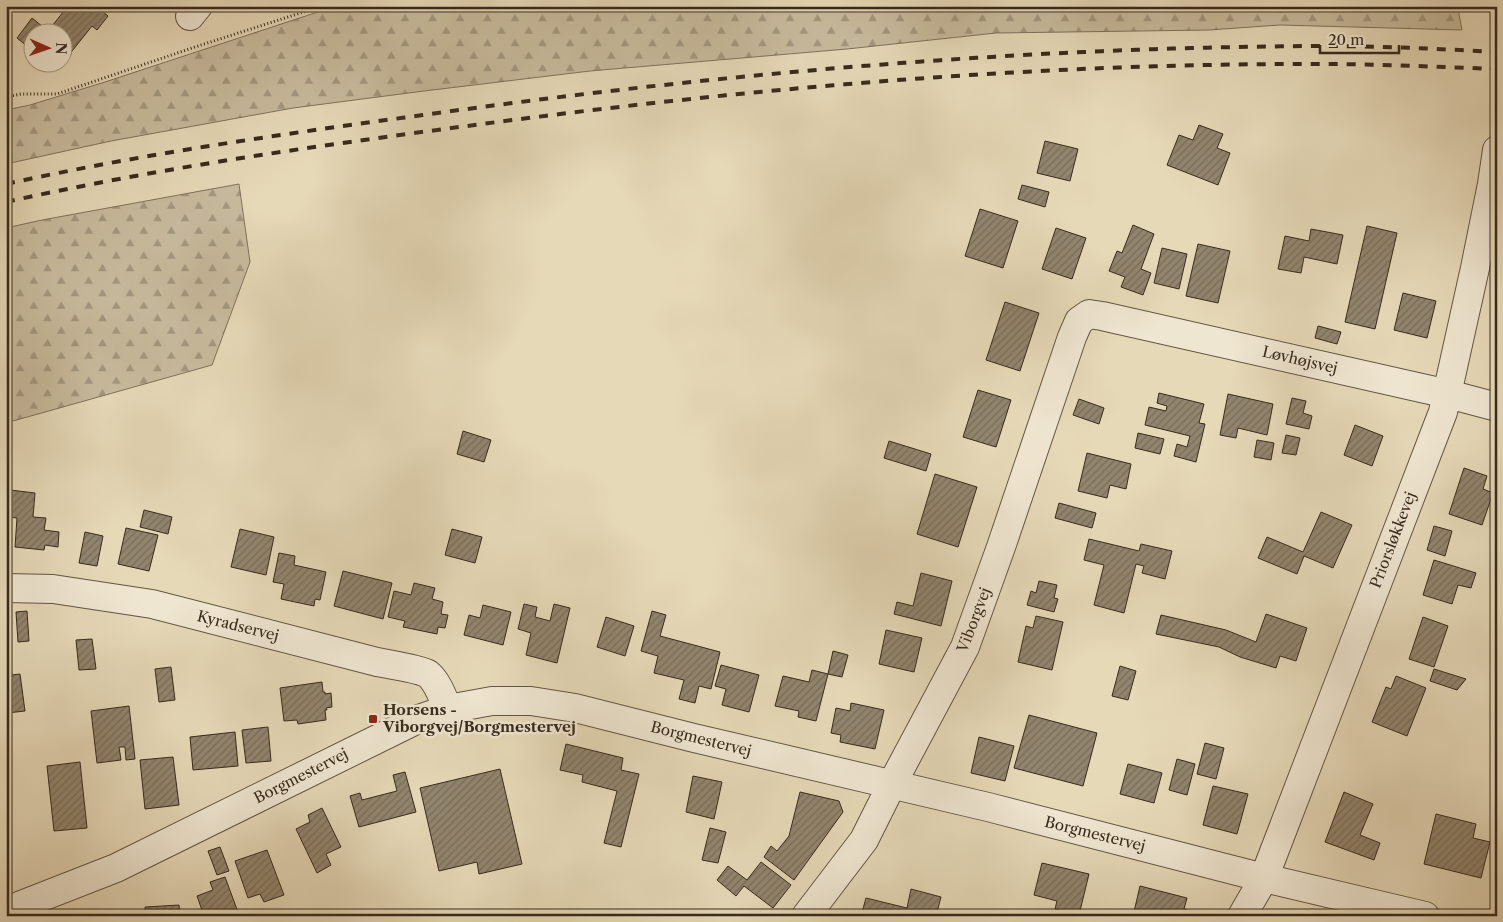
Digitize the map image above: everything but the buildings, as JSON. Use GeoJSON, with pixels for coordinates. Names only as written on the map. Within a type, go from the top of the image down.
{"type":"FeatureCollection","features":[{"type":"Feature","properties":{"kind":"street","name":"Priorsløkkevej"},"geometry":{"type":"LineString","coordinates":[[1242,916],[1264,878],[1443,412],[1475,268],[1497,150]]}},
{"type":"Feature","properties":{"kind":"street","name":"Viborgvej"},"geometry":{"type":"LineString","coordinates":[[806,916],[864,840],[965,648],[1072,337],[1079,321],[1089,314],[1102,316]]}},
{"type":"Feature","properties":{"kind":"street","name":"Løvhøjsvej"},"geometry":{"type":"LineString","coordinates":[[1102,316],[1448,394],[1497,407]]}},
{"type":"Feature","properties":{"kind":"street","name":"Kyradservej"},"geometry":{"type":"LineString","coordinates":[[6,588],[53,589],[152,604],[377,662],[409,668],[427,674],[439,688],[448,708]]}},
{"type":"Feature","properties":{"kind":"street","name":"Borgmestervej"},"geometry":{"type":"LineString","coordinates":[[6,911],[116,868],[416,720],[448,708],[492,701],[531,701],[575,708],[892,784],[1264,878],[1425,916]]}},
{"type":"Feature","properties":{"kind":"path"},"geometry":{"type":"LineString","coordinates":[[6,97],[21,94],[57,94],[322,6]]}},
{"type":"Feature","properties":{"kind":"green space"},"geometry":{"type":"Polygon","coordinates":[[[336,6],[1266,6],[1279,12],[1342,6],[1449,6],[1458,9],[1462,30],[1280,25],[1209,30],[996,33],[847,49],[590,71],[293,108],[111,141],[6,164],[6,110],[30,105],[105,82],[336,6]]]}},
{"type":"Feature","properties":{"kind":"green space"},"geometry":{"type":"Polygon","coordinates":[[[239,184],[250,262],[212,365],[6,423],[6,228],[239,184]]]}},
{"type":"Feature","properties":{"kind":"railway"},"geometry":{"type":"LineString","coordinates":[[6,184],[170,152],[335,127],[664,85],[883,64],[1104,51],[1214,47],[1345,46],[1497,52]]}},
{"type":"Feature","properties":{"kind":"railway"},"geometry":{"type":"LineString","coordinates":[[6,202],[184,167],[303,149],[587,111],[797,88],[1007,73],[1218,65],[1345,64],[1497,69]]}},
{"type":"Feature","properties":{"kind":"place","name":"Horsens - Viborgvej/Borgmestervej"},"geometry":{"type":"Point","coordinates":[373,719]}}]}
